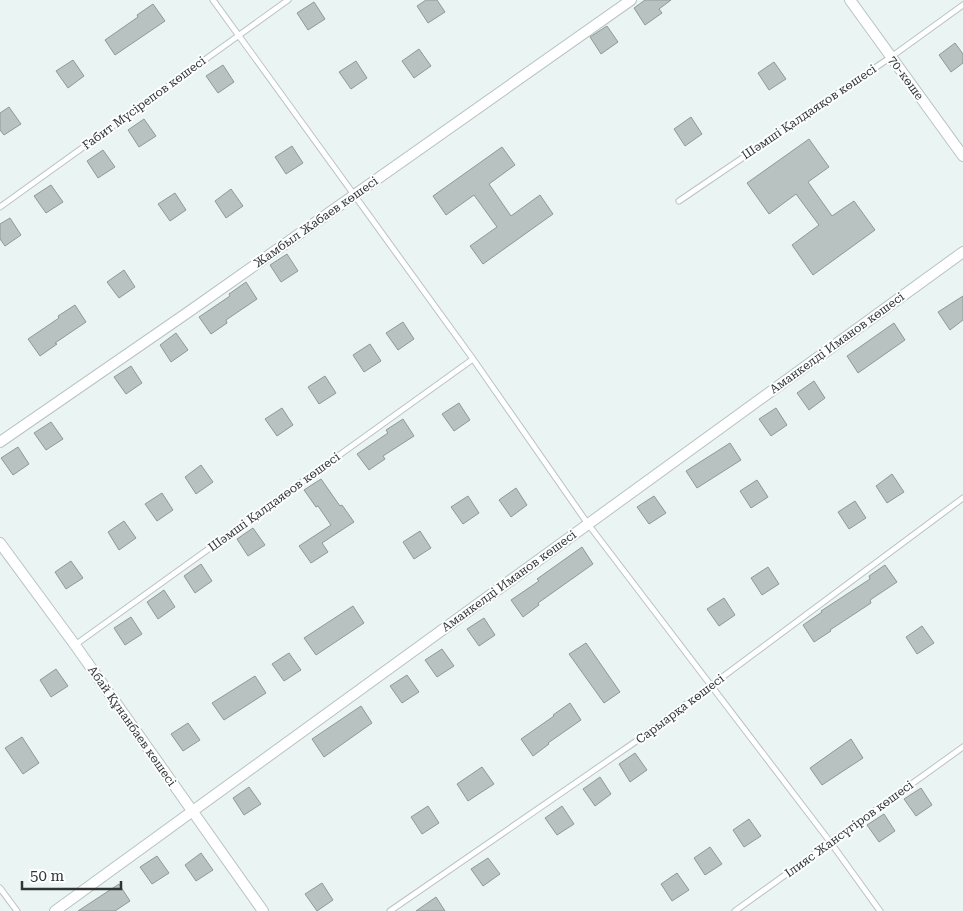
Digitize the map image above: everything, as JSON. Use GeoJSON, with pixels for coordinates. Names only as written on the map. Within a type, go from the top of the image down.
{"type":"FeatureCollection","features":[{"type":"Feature","properties":{"kind":"street","name":"Жамбыл Жабаев көшесі"},"geometry":{"type":"LineString","coordinates":[[0,442],[631,0]]}},
{"type":"Feature","properties":{"kind":"street","name":"70-көше"},"geometry":{"type":"LineString","coordinates":[[850,0],[963,156]]}},
{"type":"Feature","properties":{"kind":"street","name":"Аманкелді Иманов көшесі"},"geometry":{"type":"LineString","coordinates":[[55,911],[963,252]]}},
{"type":"Feature","properties":{"kind":"street","name":"Абай Құнанбаев көшесі"},"geometry":{"type":"LineString","coordinates":[[0,543],[75,645],[263,911]]}},
{"type":"Feature","properties":{"kind":"lane"},"geometry":{"type":"LineString","coordinates":[[213,0],[473,359],[588,524],[831,843],[880,911]]}},
{"type":"Feature","properties":{"kind":"lane","name":"Ғабит Мүсірепов көшесі"},"geometry":{"type":"LineString","coordinates":[[0,207],[288,0]]}},
{"type":"Feature","properties":{"kind":"lane","name":"Шәмші Қалдаяқов көшесі"},"geometry":{"type":"LineString","coordinates":[[679,201],[891,57],[963,5]]}},
{"type":"Feature","properties":{"kind":"lane","name":"Шәмші Қалдаяөов көшесі"},"geometry":{"type":"LineString","coordinates":[[75,645],[473,359]]}},
{"type":"Feature","properties":{"kind":"lane","name":"Сарыарқа көшесі"},"geometry":{"type":"LineString","coordinates":[[390,911],[635,742],[963,498]]}},
{"type":"Feature","properties":{"kind":"lane","name":"Ілияс Жансүгіров көшесі"},"geometry":{"type":"LineString","coordinates":[[734,911],[963,747]]}},
{"type":"Feature","properties":{"kind":"lane"},"geometry":{"type":"LineString","coordinates":[[0,888],[17,911]]}},
{"type":"Feature","properties":{"kind":"building"},"geometry":{"type":"Polygon","coordinates":[[[426,0],[437,0],[445,12],[428,23],[417,6],[426,0]]]}},
{"type":"Feature","properties":{"kind":"building"},"geometry":{"type":"Polygon","coordinates":[[[645,0],[671,0],[659,9],[662,13],[645,25],[634,8],[645,0]]]}},
{"type":"Feature","properties":{"kind":"building"},"geometry":{"type":"Polygon","coordinates":[[[314,2],[325,19],[308,30],[297,13],[314,2]]]}},
{"type":"Feature","properties":{"kind":"building"},"geometry":{"type":"Polygon","coordinates":[[[153,4],[165,21],[115,55],[105,40],[153,4]]]}},
{"type":"Feature","properties":{"kind":"building"},"geometry":{"type":"Polygon","coordinates":[[[607,26],[618,42],[601,54],[590,37],[607,26]]]}},
{"type":"Feature","properties":{"kind":"building"},"geometry":{"type":"Polygon","coordinates":[[[955,43],[963,54],[963,63],[951,72],[939,55],[955,43]]]}},
{"type":"Feature","properties":{"kind":"building"},"geometry":{"type":"Polygon","coordinates":[[[419,49],[431,66],[414,78],[402,61],[419,49]]]}},
{"type":"Feature","properties":{"kind":"building"},"geometry":{"type":"Polygon","coordinates":[[[73,60],[84,76],[68,88],[56,71],[73,60]]]}},
{"type":"Feature","properties":{"kind":"building"},"geometry":{"type":"Polygon","coordinates":[[[356,61],[367,78],[351,89],[339,72],[356,61]]]}},
{"type":"Feature","properties":{"kind":"building"},"geometry":{"type":"Polygon","coordinates":[[[774,62],[786,79],[769,90],[758,73],[774,62]]]}},
{"type":"Feature","properties":{"kind":"building"},"geometry":{"type":"Polygon","coordinates":[[[223,65],[234,82],[218,93],[206,76],[223,65]]]}},
{"type":"Feature","properties":{"kind":"building"},"geometry":{"type":"Polygon","coordinates":[[[9,107],[21,124],[4,135],[0,130],[0,113],[9,107]]]}},
{"type":"Feature","properties":{"kind":"building"},"geometry":{"type":"Polygon","coordinates":[[[691,117],[702,134],[685,146],[674,129],[691,117]]]}},
{"type":"Feature","properties":{"kind":"building"},"geometry":{"type":"Polygon","coordinates":[[[144,119],[156,136],[139,147],[128,130],[144,119]]]}},
{"type":"Feature","properties":{"kind":"building"},"geometry":{"type":"Polygon","coordinates":[[[809,139],[829,167],[808,182],[832,216],[854,201],[875,230],[813,275],[792,245],[819,225],[796,194],[769,214],[747,183],[809,139]]]}},
{"type":"Feature","properties":{"kind":"building"},"geometry":{"type":"Polygon","coordinates":[[[292,146],[303,163],[286,174],[275,157],[292,146]]]}},
{"type":"Feature","properties":{"kind":"building"},"geometry":{"type":"Polygon","coordinates":[[[502,147],[515,165],[489,184],[511,216],[540,195],[553,214],[483,264],[470,246],[497,227],[474,195],[446,215],[433,196],[502,147]]]}},
{"type":"Feature","properties":{"kind":"building"},"geometry":{"type":"Polygon","coordinates":[[[103,150],[115,167],[98,178],[87,161],[103,150]]]}},
{"type":"Feature","properties":{"kind":"building"},"geometry":{"type":"Polygon","coordinates":[[[51,185],[63,202],[46,213],[34,196],[51,185]]]}},
{"type":"Feature","properties":{"kind":"building"},"geometry":{"type":"Polygon","coordinates":[[[231,189],[243,206],[226,218],[215,201],[231,189]]]}},
{"type":"Feature","properties":{"kind":"building"},"geometry":{"type":"Polygon","coordinates":[[[175,193],[186,210],[170,221],[158,204],[175,193]]]}},
{"type":"Feature","properties":{"kind":"building"},"geometry":{"type":"Polygon","coordinates":[[[10,218],[21,235],[5,246],[0,239],[0,224],[10,218]]]}},
{"type":"Feature","properties":{"kind":"building"},"geometry":{"type":"Polygon","coordinates":[[[287,254],[298,271],[281,282],[270,265],[287,254]]]}},
{"type":"Feature","properties":{"kind":"building"},"geometry":{"type":"Polygon","coordinates":[[[124,270],[135,287],[119,298],[107,282],[124,270]]]}},
{"type":"Feature","properties":{"kind":"building"},"geometry":{"type":"Polygon","coordinates":[[[246,282],[257,299],[226,320],[227,323],[211,334],[199,317],[230,296],[229,294],[246,282]]]}},
{"type":"Feature","properties":{"kind":"building"},"geometry":{"type":"Polygon","coordinates":[[[963,296],[963,320],[950,330],[938,312],[963,296]]]}},
{"type":"Feature","properties":{"kind":"building"},"geometry":{"type":"Polygon","coordinates":[[[75,305],[86,322],[55,343],[57,344],[40,356],[28,339],[75,305]]]}},
{"type":"Feature","properties":{"kind":"building"},"geometry":{"type":"Polygon","coordinates":[[[403,322],[414,339],[398,350],[386,333],[403,322]]]}},
{"type":"Feature","properties":{"kind":"building"},"geometry":{"type":"Polygon","coordinates":[[[894,323],[905,340],[858,373],[847,356],[894,323]]]}},
{"type":"Feature","properties":{"kind":"building"},"geometry":{"type":"Polygon","coordinates":[[[176,333],[188,350],[171,362],[160,345],[176,333]]]}},
{"type":"Feature","properties":{"kind":"building"},"geometry":{"type":"Polygon","coordinates":[[[370,344],[381,361],[364,372],[353,355],[370,344]]]}},
{"type":"Feature","properties":{"kind":"building"},"geometry":{"type":"Polygon","coordinates":[[[131,366],[142,383],[126,394],[114,377],[131,366]]]}},
{"type":"Feature","properties":{"kind":"building"},"geometry":{"type":"Polygon","coordinates":[[[325,376],[336,393],[319,404],[308,387],[325,376]]]}},
{"type":"Feature","properties":{"kind":"building"},"geometry":{"type":"Polygon","coordinates":[[[814,381],[825,398],[809,410],[797,393],[814,381]]]}},
{"type":"Feature","properties":{"kind":"building"},"geometry":{"type":"Polygon","coordinates":[[[459,403],[470,420],[454,431],[442,414],[459,403]]]}},
{"type":"Feature","properties":{"kind":"building"},"geometry":{"type":"Polygon","coordinates":[[[282,408],[293,425],[277,436],[265,419],[282,408]]]}},
{"type":"Feature","properties":{"kind":"building"},"geometry":{"type":"Polygon","coordinates":[[[776,408],[787,425],[771,436],[759,419],[776,408]]]}},
{"type":"Feature","properties":{"kind":"building"},"geometry":{"type":"Polygon","coordinates":[[[403,419],[414,436],[383,456],[385,459],[369,470],[357,454],[388,433],[386,430],[403,419]]]}},
{"type":"Feature","properties":{"kind":"building"},"geometry":{"type":"Polygon","coordinates":[[[51,422],[63,439],[46,450],[34,433],[51,422]]]}},
{"type":"Feature","properties":{"kind":"building"},"geometry":{"type":"Polygon","coordinates":[[[730,443],[741,460],[697,488],[686,471],[730,443]]]}},
{"type":"Feature","properties":{"kind":"building"},"geometry":{"type":"Polygon","coordinates":[[[18,447],[29,464],[13,475],[1,458],[18,447]]]}},
{"type":"Feature","properties":{"kind":"building"},"geometry":{"type":"Polygon","coordinates":[[[201,465],[213,482],[196,494],[185,477],[201,465]]]}},
{"type":"Feature","properties":{"kind":"building"},"geometry":{"type":"Polygon","coordinates":[[[892,474],[904,492],[887,503],[876,486],[892,474]]]}},
{"type":"Feature","properties":{"kind":"building"},"geometry":{"type":"Polygon","coordinates":[[[321,479],[354,522],[322,543],[328,552],[311,563],[299,546],[331,525],[304,490],[321,479]]]}},
{"type":"Feature","properties":{"kind":"building"},"geometry":{"type":"Polygon","coordinates":[[[757,480],[768,497],[751,508],[740,491],[757,480]]]}},
{"type":"Feature","properties":{"kind":"building"},"geometry":{"type":"Polygon","coordinates":[[[516,488],[527,505],[511,517],[499,500],[516,488]]]}},
{"type":"Feature","properties":{"kind":"building"},"geometry":{"type":"Polygon","coordinates":[[[162,493],[173,510],[157,521],[145,504],[162,493]]]}},
{"type":"Feature","properties":{"kind":"building"},"geometry":{"type":"Polygon","coordinates":[[[468,496],[479,513],[463,524],[451,507],[468,496]]]}},
{"type":"Feature","properties":{"kind":"building"},"geometry":{"type":"Polygon","coordinates":[[[654,496],[666,513],[649,524],[637,507],[654,496]]]}},
{"type":"Feature","properties":{"kind":"building"},"geometry":{"type":"Polygon","coordinates":[[[855,501],[866,518],[849,529],[838,512],[855,501]]]}},
{"type":"Feature","properties":{"kind":"building"},"geometry":{"type":"Polygon","coordinates":[[[124,521],[136,538],[119,550],[108,532],[124,521]]]}},
{"type":"Feature","properties":{"kind":"building"},"geometry":{"type":"Polygon","coordinates":[[[253,528],[265,545],[248,556],[237,539],[253,528]]]}},
{"type":"Feature","properties":{"kind":"building"},"geometry":{"type":"Polygon","coordinates":[[[420,531],[431,548],[414,559],[403,542],[420,531]]]}},
{"type":"Feature","properties":{"kind":"building"},"geometry":{"type":"Polygon","coordinates":[[[582,547],[593,564],[538,603],[539,605],[523,617],[511,600],[539,581],[537,579],[582,547]]]}},
{"type":"Feature","properties":{"kind":"building"},"geometry":{"type":"Polygon","coordinates":[[[71,561],[83,578],[66,589],[55,572],[71,561]]]}},
{"type":"Feature","properties":{"kind":"building"},"geometry":{"type":"Polygon","coordinates":[[[201,564],[212,581],[195,593],[184,576],[201,564]]]}},
{"type":"Feature","properties":{"kind":"building"},"geometry":{"type":"Polygon","coordinates":[[[885,565],[897,582],[870,600],[871,603],[814,642],[803,625],[870,579],[869,576],[885,565]]]}},
{"type":"Feature","properties":{"kind":"building"},"geometry":{"type":"Polygon","coordinates":[[[768,567],[779,584],[762,595],[751,578],[768,567]]]}},
{"type":"Feature","properties":{"kind":"building"},"geometry":{"type":"Polygon","coordinates":[[[164,590],[175,607],[158,619],[147,602],[164,590]]]}},
{"type":"Feature","properties":{"kind":"building"},"geometry":{"type":"Polygon","coordinates":[[[724,598],[735,615],[719,626],[707,609],[724,598]]]}},
{"type":"Feature","properties":{"kind":"building"},"geometry":{"type":"Polygon","coordinates":[[[353,606],[364,623],[316,655],[304,638],[353,606]]]}},
{"type":"Feature","properties":{"kind":"building"},"geometry":{"type":"Polygon","coordinates":[[[131,617],[142,634],[125,645],[114,628],[131,617]]]}},
{"type":"Feature","properties":{"kind":"building"},"geometry":{"type":"Polygon","coordinates":[[[484,618],[495,635],[479,646],[467,629],[484,618]]]}},
{"type":"Feature","properties":{"kind":"building"},"geometry":{"type":"Polygon","coordinates":[[[922,626],[934,643],[917,654],[906,637],[922,626]]]}},
{"type":"Feature","properties":{"kind":"building"},"geometry":{"type":"Polygon","coordinates":[[[586,643],[620,692],[604,703],[569,654],[586,643]]]}},
{"type":"Feature","properties":{"kind":"building"},"geometry":{"type":"Polygon","coordinates":[[[442,649],[454,666],[437,677],[425,660],[442,649]]]}},
{"type":"Feature","properties":{"kind":"building"},"geometry":{"type":"Polygon","coordinates":[[[289,653],[301,670],[284,681],[272,664],[289,653]]]}},
{"type":"Feature","properties":{"kind":"building"},"geometry":{"type":"Polygon","coordinates":[[[56,669],[68,686],[51,697],[40,680],[56,669]]]}},
{"type":"Feature","properties":{"kind":"building"},"geometry":{"type":"Polygon","coordinates":[[[407,675],[419,692],[402,703],[390,686],[407,675]]]}},
{"type":"Feature","properties":{"kind":"building"},"geometry":{"type":"Polygon","coordinates":[[[255,676],[266,693],[224,720],[212,703],[255,676]]]}},
{"type":"Feature","properties":{"kind":"building"},"geometry":{"type":"Polygon","coordinates":[[[570,703],[581,720],[533,756],[521,739],[570,703]]]}},
{"type":"Feature","properties":{"kind":"building"},"geometry":{"type":"Polygon","coordinates":[[[361,706],[372,723],[324,757],[312,739],[361,706]]]}},
{"type":"Feature","properties":{"kind":"building"},"geometry":{"type":"Polygon","coordinates":[[[188,723],[200,740],[183,751],[171,734],[188,723]]]}},
{"type":"Feature","properties":{"kind":"building"},"geometry":{"type":"Polygon","coordinates":[[[22,737],[39,763],[23,774],[5,748],[22,737]]]}},
{"type":"Feature","properties":{"kind":"building"},"geometry":{"type":"Polygon","coordinates":[[[851,739],[863,758],[822,785],[810,768],[851,739]]]}},
{"type":"Feature","properties":{"kind":"building"},"geometry":{"type":"Polygon","coordinates":[[[635,753],[647,770],[630,782],[619,764],[635,753]]]}},
{"type":"Feature","properties":{"kind":"building"},"geometry":{"type":"Polygon","coordinates":[[[482,767],[494,784],[468,801],[457,784],[482,767]]]}},
{"type":"Feature","properties":{"kind":"building"},"geometry":{"type":"Polygon","coordinates":[[[600,777],[611,794],[595,806],[583,789],[600,777]]]}},
{"type":"Feature","properties":{"kind":"building"},"geometry":{"type":"Polygon","coordinates":[[[249,787],[261,804],[244,815],[233,798],[249,787]]]}},
{"type":"Feature","properties":{"kind":"building"},"geometry":{"type":"Polygon","coordinates":[[[921,788],[932,805],[916,816],[904,799],[921,788]]]}},
{"type":"Feature","properties":{"kind":"building"},"geometry":{"type":"Polygon","coordinates":[[[428,806],[439,823],[422,834],[411,817],[428,806]]]}},
{"type":"Feature","properties":{"kind":"building"},"geometry":{"type":"Polygon","coordinates":[[[562,806],[574,824],[557,835],[545,818],[562,806]]]}},
{"type":"Feature","properties":{"kind":"building"},"geometry":{"type":"Polygon","coordinates":[[[884,814],[895,831],[879,842],[867,825],[884,814]]]}},
{"type":"Feature","properties":{"kind":"building"},"geometry":{"type":"Polygon","coordinates":[[[749,819],[761,836],[744,847],[733,830],[749,819]]]}},
{"type":"Feature","properties":{"kind":"building"},"geometry":{"type":"Polygon","coordinates":[[[710,847],[722,864],[705,875],[694,858],[710,847]]]}},
{"type":"Feature","properties":{"kind":"building"},"geometry":{"type":"Polygon","coordinates":[[[201,853],[213,870],[196,881],[185,865],[201,853]]]}},
{"type":"Feature","properties":{"kind":"building"},"geometry":{"type":"Polygon","coordinates":[[[157,856],[169,873],[152,884],[140,867],[157,856]]]}},
{"type":"Feature","properties":{"kind":"building"},"geometry":{"type":"Polygon","coordinates":[[[488,858],[500,874],[483,886],[471,869],[488,858]]]}},
{"type":"Feature","properties":{"kind":"building"},"geometry":{"type":"Polygon","coordinates":[[[677,873],[689,890],[672,901],[661,884],[677,873]]]}},
{"type":"Feature","properties":{"kind":"building"},"geometry":{"type":"Polygon","coordinates":[[[322,883],[333,900],[317,911],[305,894],[322,883]]]}},
{"type":"Feature","properties":{"kind":"building"},"geometry":{"type":"Polygon","coordinates":[[[119,884],[130,901],[115,911],[78,911],[119,884]]]}},
{"type":"Feature","properties":{"kind":"building"},"geometry":{"type":"Polygon","coordinates":[[[436,897],[445,911],[416,911],[436,897]]]}}]}
